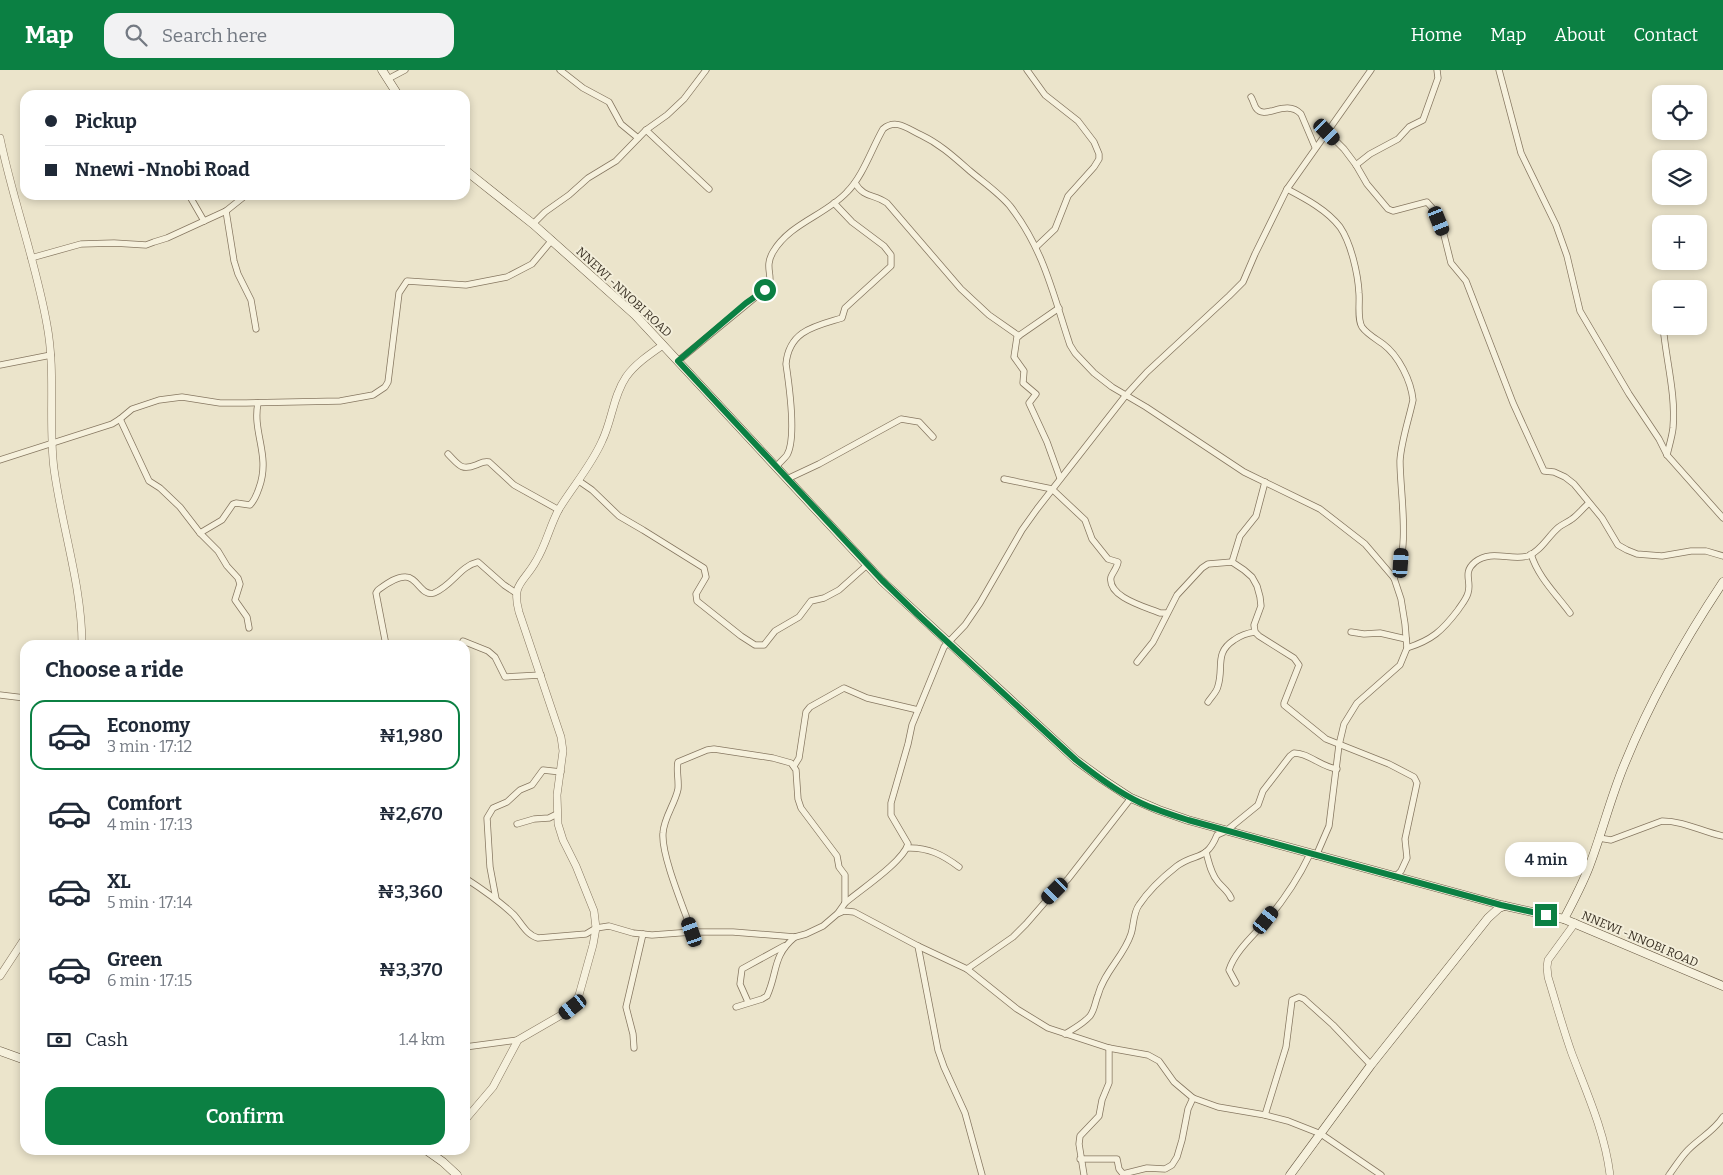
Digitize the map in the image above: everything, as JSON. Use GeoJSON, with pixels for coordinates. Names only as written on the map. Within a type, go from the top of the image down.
{"type":"FeatureCollection","features":[{"type":"Feature","properties":{"kind":"main road"},"geometry":{"type":"LineString","coordinates":[[382,70],[395,90]]}},
{"type":"Feature","properties":{"kind":"main road","name":"NNEWI -NNOBI ROAD"},"geometry":{"type":"LineString","coordinates":[[470,174],[534,224],[635,315],[867,565],[948,643],[1076,760],[1102,780],[1131,798],[1160,810],[1226,831],[1504,906],[1564,919],[1723,986]]}},
{"type":"Feature","properties":{"kind":"main road"},"geometry":{"type":"LineString","coordinates":[[1564,919],[1588,868],[1624,764],[1644,721],[1694,627],[1723,582]]}},
{"type":"Feature","properties":{"kind":"main road"},"geometry":{"type":"LineString","coordinates":[[1488,901],[1488,918]]}},
{"type":"Feature","properties":{"kind":"main road"},"geometry":{"type":"LineString","coordinates":[[1290,1175],[1371,1065],[1488,918],[1504,906]]}},
{"type":"Feature","properties":{"kind":"main road"},"geometry":{"type":"LineString","coordinates":[[0,1051],[20,1058]]}},
{"type":"Feature","properties":{"kind":"main road"},"geometry":{"type":"LineString","coordinates":[[435,1155],[458,1175]]}},
{"type":"Feature","properties":{"kind":"street"},"geometry":{"type":"LineString","coordinates":[[388,79],[405,70]]}},
{"type":"Feature","properties":{"kind":"street"},"geometry":{"type":"LineString","coordinates":[[560,70],[583,88],[608,102],[621,124],[638,138]]}},
{"type":"Feature","properties":{"kind":"street"},"geometry":{"type":"LineString","coordinates":[[534,224],[545,212],[569,195],[588,178],[616,161],[646,130],[668,114],[684,99],[706,70]]}},
{"type":"Feature","properties":{"kind":"street"},"geometry":{"type":"LineString","coordinates":[[1027,70],[1045,95],[1078,121],[1094,142],[1099,154],[1099,160],[1094,167],[1068,196],[1055,229],[1036,247]]}},
{"type":"Feature","properties":{"kind":"street"},"geometry":{"type":"LineString","coordinates":[[470,882],[514,915],[524,929],[534,937],[586,934],[596,928],[609,926],[643,934],[733,932],[796,937],[823,926],[837,914],[845,902],[883,873],[907,848],[908,844],[890,810],[918,710],[942,652],[965,625],[980,603],[1022,530],[1060,478],[1126,395],[1147,372],[1243,282],[1287,189],[1371,70]]}},
{"type":"Feature","properties":{"kind":"street"},"geometry":{"type":"LineString","coordinates":[[1356,164],[1398,139],[1409,127],[1423,120],[1438,78],[1437,70]]}},
{"type":"Feature","properties":{"kind":"street"},"geometry":{"type":"LineString","coordinates":[[1499,70],[1521,153],[1556,225],[1567,256],[1580,311],[1667,455],[1723,518]]}},
{"type":"Feature","properties":{"kind":"street"},"geometry":{"type":"LineString","coordinates":[[1251,97],[1257,110],[1262,112],[1286,107],[1293,107],[1297,110],[1315,147]]}},
{"type":"Feature","properties":{"kind":"street"},"geometry":{"type":"LineString","coordinates":[[678,361],[746,303],[765,290],[770,282],[768,262],[773,251],[795,229],[847,193],[855,183],[883,129],[893,123],[933,141],[947,150],[1009,205],[1036,247],[1049,276],[1070,345],[1094,373],[1112,388],[1181,430],[1217,456],[1244,472],[1320,509],[1347,528],[1365,544],[1394,578],[1401,599],[1407,648],[1400,665],[1357,704],[1344,724],[1339,745],[1329,826],[1313,855],[1275,909],[1231,964],[1229,970],[1236,983]]}},
{"type":"Feature","properties":{"kind":"street"},"geometry":{"type":"LineString","coordinates":[[646,130],[709,189]]}},
{"type":"Feature","properties":{"kind":"street"},"geometry":{"type":"LineString","coordinates":[[1327,132],[1356,164],[1367,184],[1388,209],[1393,211],[1427,202],[1435,211],[1444,231],[1452,263],[1466,281],[1513,403],[1544,471],[1554,472],[1574,484],[1602,518],[1618,544],[1627,550],[1637,554],[1662,556],[1691,551],[1706,551],[1723,556]]}},
{"type":"Feature","properties":{"kind":"street"},"geometry":{"type":"LineString","coordinates":[[0,138],[8,177],[31,258],[47,325],[51,355],[54,468],[75,579],[82,640]]}},
{"type":"Feature","properties":{"kind":"street"},"geometry":{"type":"LineString","coordinates":[[855,183],[863,193],[880,198],[887,203],[961,289],[1018,336]]}},
{"type":"Feature","properties":{"kind":"street"},"geometry":{"type":"LineString","coordinates":[[1287,189],[1312,203],[1341,228],[1350,250],[1358,282],[1360,322],[1363,329],[1385,345],[1396,359],[1412,391],[1413,400],[1400,460],[1403,540],[1401,563],[1394,578]]}},
{"type":"Feature","properties":{"kind":"street"},"geometry":{"type":"LineString","coordinates":[[192,200],[204,221]]}},
{"type":"Feature","properties":{"kind":"street"},"geometry":{"type":"LineString","coordinates":[[31,258],[81,244],[146,244],[167,238],[226,211],[240,200]]}},
{"type":"Feature","properties":{"kind":"street"},"geometry":{"type":"LineString","coordinates":[[776,467],[786,455],[790,445],[792,428],[786,364],[790,348],[803,331],[842,318],[845,308],[885,272],[892,262],[891,255],[884,246],[852,222],[834,203]]}},
{"type":"Feature","properties":{"kind":"street"},"geometry":{"type":"LineString","coordinates":[[226,211],[234,261],[238,274],[251,300],[256,329]]}},
{"type":"Feature","properties":{"kind":"street"},"geometry":{"type":"LineString","coordinates":[[0,460],[120,420],[132,409],[143,404],[182,397],[220,403],[258,403],[340,400],[366,397],[379,393],[388,382],[399,293],[407,282],[466,285],[507,277],[532,264],[552,240]]}},
{"type":"Feature","properties":{"kind":"street"},"geometry":{"type":"LineString","coordinates":[[1059,308],[1018,336],[1015,342],[1014,357],[1024,371],[1024,383],[1036,394],[1029,403],[1047,442],[1060,478]]}},
{"type":"Feature","properties":{"kind":"street"},"geometry":{"type":"LineString","coordinates":[[1664,335],[1668,358],[1673,413],[1673,428],[1667,455]]}},
{"type":"Feature","properties":{"kind":"street"},"geometry":{"type":"LineString","coordinates":[[470,1046],[518,1040],[573,1007],[579,995],[593,945],[596,928],[594,911],[576,866],[563,840],[557,814],[557,794],[563,751],[561,737],[519,612],[516,592],[520,583],[536,563],[559,510],[600,446],[607,432],[621,386],[640,362],[663,344]]}},
{"type":"Feature","properties":{"kind":"street"},"geometry":{"type":"LineString","coordinates":[[0,365],[51,355]]}},
{"type":"Feature","properties":{"kind":"street"},"geometry":{"type":"LineString","coordinates":[[200,533],[222,520],[233,504],[250,505],[257,493],[261,482],[264,460],[256,412],[258,403]]}},
{"type":"Feature","properties":{"kind":"street"},"geometry":{"type":"LineString","coordinates":[[120,420],[147,477],[169,496],[218,551],[227,566],[238,578],[240,584],[235,600],[247,617],[249,628]]}},
{"type":"Feature","properties":{"kind":"street"},"geometry":{"type":"LineString","coordinates":[[787,479],[901,420],[919,422],[933,437]]}},
{"type":"Feature","properties":{"kind":"street"},"geometry":{"type":"LineString","coordinates":[[448,454],[462,468],[467,468],[484,461],[493,464],[514,485],[559,510]]}},
{"type":"Feature","properties":{"kind":"street"},"geometry":{"type":"LineString","coordinates":[[1004,478],[1052,489],[1085,520],[1092,540],[1108,559],[1118,562],[1111,578],[1114,590],[1121,596],[1160,613],[1167,613]]}},
{"type":"Feature","properties":{"kind":"street"},"geometry":{"type":"LineString","coordinates":[[579,481],[592,490],[619,516],[704,568],[706,577],[696,594],[697,601],[755,645],[764,645],[776,631],[799,617],[811,601],[824,598],[840,590],[867,565]]}},
{"type":"Feature","properties":{"kind":"street"},"geometry":{"type":"LineString","coordinates":[[1232,562],[1240,536],[1256,516],[1265,482]]}},
{"type":"Feature","properties":{"kind":"street"},"geometry":{"type":"LineString","coordinates":[[1407,648],[1428,640],[1449,622],[1469,592],[1467,576],[1469,568],[1474,563],[1487,557],[1525,557],[1537,551],[1560,526],[1572,519],[1589,503]]}},
{"type":"Feature","properties":{"kind":"street"},"geometry":{"type":"LineString","coordinates":[[1531,554],[1534,566],[1570,613]]}},
{"type":"Feature","properties":{"kind":"street"},"geometry":{"type":"LineString","coordinates":[[385,640],[376,593],[400,578],[407,576],[428,593],[432,594],[455,579],[464,569],[478,562],[504,585],[516,592]]}},
{"type":"Feature","properties":{"kind":"street"},"geometry":{"type":"LineString","coordinates":[[1136,662],[1153,642],[1177,595],[1208,564],[1232,562],[1244,570],[1257,586],[1261,606],[1254,625],[1255,632]]}},
{"type":"Feature","properties":{"kind":"street"},"geometry":{"type":"LineString","coordinates":[[1208,702],[1218,688],[1221,656],[1225,646],[1247,633],[1255,632],[1297,661],[1298,670],[1284,705],[1326,739],[1414,776],[1417,783],[1405,839],[1407,858],[1401,871],[1395,877]]}},
{"type":"Feature","properties":{"kind":"street"},"geometry":{"type":"LineString","coordinates":[[1351,632],[1364,634],[1380,633],[1406,639]]}},
{"type":"Feature","properties":{"kind":"street"},"geometry":{"type":"LineString","coordinates":[[470,644],[488,651],[495,657],[505,677],[541,675]]}},
{"type":"Feature","properties":{"kind":"street"},"geometry":{"type":"LineString","coordinates":[[794,766],[799,758],[806,712],[810,707],[844,688],[867,698],[918,710]]}},
{"type":"Feature","properties":{"kind":"street"},"geometry":{"type":"LineString","coordinates":[[0,695],[20,697]]}},
{"type":"Feature","properties":{"kind":"street"},"geometry":{"type":"LineString","coordinates":[[692,932],[672,874],[662,833],[678,787],[678,762],[707,750],[714,749],[773,758],[791,763],[794,766],[801,808],[837,856],[839,868],[845,875],[845,902]]}},
{"type":"Feature","properties":{"kind":"street"},"geometry":{"type":"LineString","coordinates":[[1065,1034],[1090,1016],[1104,979],[1132,933],[1137,907],[1150,890],[1178,866],[1210,850],[1217,835],[1226,831],[1258,805],[1263,792],[1294,753],[1300,754],[1328,768],[1337,769]]}},
{"type":"Feature","properties":{"kind":"street"},"geometry":{"type":"LineString","coordinates":[[496,900],[490,867],[487,818],[489,813],[493,808],[507,802],[520,790],[532,785],[543,770],[561,772]]}},
{"type":"Feature","properties":{"kind":"street"},"geometry":{"type":"LineString","coordinates":[[967,968],[1013,937],[1026,924],[1074,872],[1131,798]]}},
{"type":"Feature","properties":{"kind":"street"},"geometry":{"type":"LineString","coordinates":[[517,824],[534,818],[548,818],[557,814]]}},
{"type":"Feature","properties":{"kind":"street"},"geometry":{"type":"LineString","coordinates":[[1599,838],[1611,840],[1656,823],[1671,821],[1723,836]]}},
{"type":"Feature","properties":{"kind":"street"},"geometry":{"type":"LineString","coordinates":[[907,848],[932,851],[944,856],[959,867]]}},
{"type":"Feature","properties":{"kind":"street"},"geometry":{"type":"LineString","coordinates":[[1206,852],[1212,873],[1231,898]]}},
{"type":"Feature","properties":{"kind":"street"},"geometry":{"type":"LineString","coordinates":[[837,914],[844,911],[854,912],[918,946],[967,968],[1017,1009],[1048,1028],[1109,1048],[1148,1055],[1159,1061],[1174,1082],[1193,1098],[1218,1107],[1288,1121],[1321,1134],[1381,1175]]}},
{"type":"Feature","properties":{"kind":"street"},"geometry":{"type":"LineString","coordinates":[[1575,923],[1548,960],[1548,977],[1572,1053],[1591,1101],[1605,1147],[1610,1175]]}},
{"type":"Feature","properties":{"kind":"street"},"geometry":{"type":"LineString","coordinates":[[634,1048],[633,1034],[626,1007],[643,934]]}},
{"type":"Feature","properties":{"kind":"street"},"geometry":{"type":"LineString","coordinates":[[736,1007],[767,996],[775,966],[782,952],[796,937]]}},
{"type":"Feature","properties":{"kind":"street"},"geometry":{"type":"LineString","coordinates":[[748,1002],[740,984],[742,969],[788,944]]}},
{"type":"Feature","properties":{"kind":"street"},"geometry":{"type":"LineString","coordinates":[[0,976],[20,946]]}},
{"type":"Feature","properties":{"kind":"street"},"geometry":{"type":"LineString","coordinates":[[918,946],[938,1050],[964,1113],[982,1175]]}},
{"type":"Feature","properties":{"kind":"street"},"geometry":{"type":"LineString","coordinates":[[1265,1115],[1286,1047],[1292,1000],[1300,997],[1304,999],[1333,1025],[1371,1065]]}},
{"type":"Feature","properties":{"kind":"street"},"geometry":{"type":"LineString","coordinates":[[470,1114],[493,1087],[518,1040]]}},
{"type":"Feature","properties":{"kind":"street"},"geometry":{"type":"LineString","coordinates":[[1084,1175],[1080,1159],[1080,1136],[1100,1116],[1102,1100],[1110,1083],[1109,1048]]}},
{"type":"Feature","properties":{"kind":"street"},"geometry":{"type":"LineString","coordinates":[[1080,1159],[1117,1159],[1119,1169],[1123,1174],[1147,1168],[1168,1168],[1177,1157],[1185,1120],[1193,1098]]}},
{"type":"Feature","properties":{"kind":"street"},"geometry":{"type":"LineString","coordinates":[[1668,1175],[1688,1150],[1708,1134],[1723,1117]]}},
{"type":"Feature","properties":{"kind":"route"},"geometry":{"type":"LineString","coordinates":[[765,290],[746,303],[731,318],[678,361],[882,580],[1076,760],[1102,780],[1131,798],[1188,820],[1316,856],[1546,915]]}}]}
